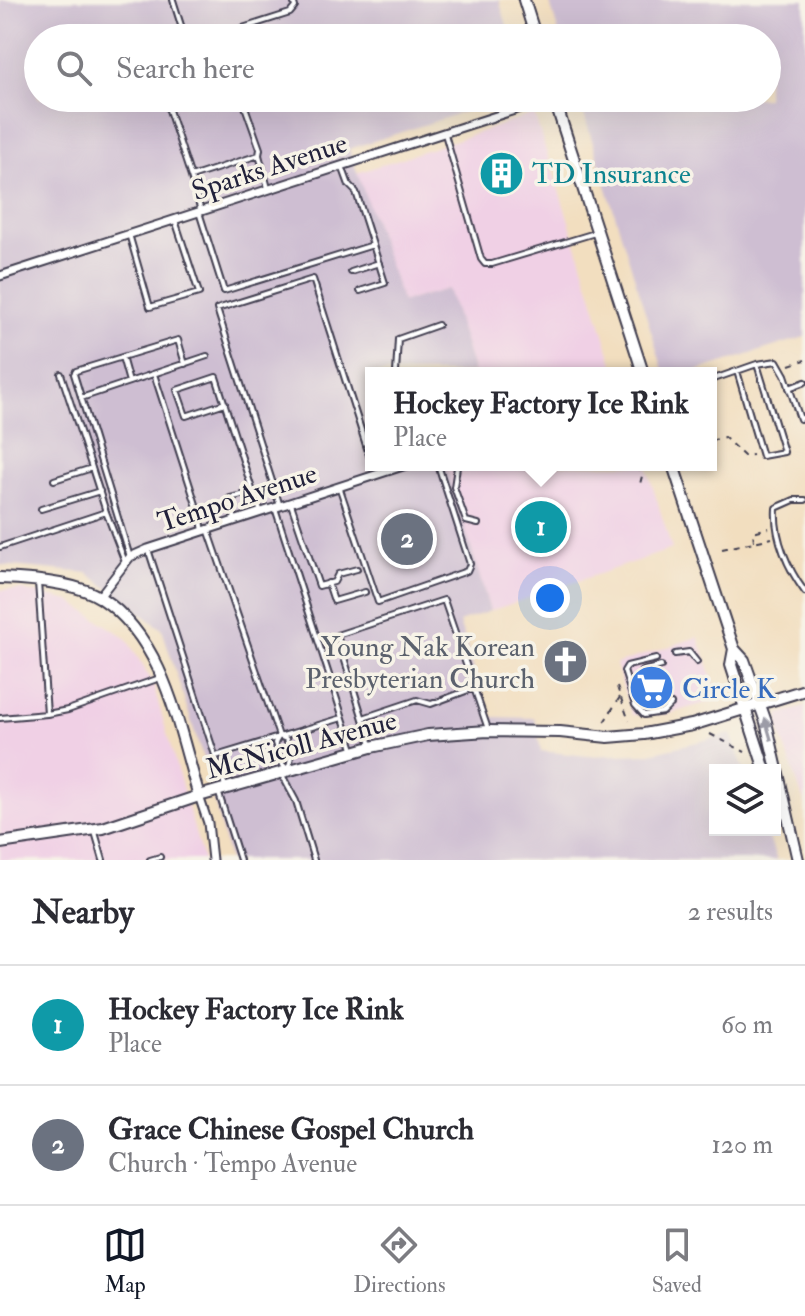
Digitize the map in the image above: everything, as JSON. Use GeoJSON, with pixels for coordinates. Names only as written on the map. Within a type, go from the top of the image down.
{"type":"FeatureCollection","features":[{"type":"Feature","properties":{"kind":"street"},"geometry":{"type":"LineString","coordinates":[[524,0],[532,24]]}},
{"type":"Feature","properties":{"kind":"street","name":"Sparks Avenue"},"geometry":{"type":"LineString","coordinates":[[0,276],[200,212],[267,185],[342,166],[509,112]]}},
{"type":"Feature","properties":{"kind":"street"},"geometry":{"type":"LineString","coordinates":[[558,112],[641,367]]}},
{"type":"Feature","properties":{"kind":"street","name":"Tempo Avenue"},"geometry":{"type":"LineString","coordinates":[[99,597],[127,560],[148,549],[388,471]]}},
{"type":"Feature","properties":{"kind":"street"},"geometry":{"type":"LineString","coordinates":[[675,471],[734,649],[744,660],[760,703],[785,794],[798,860]]}},
{"type":"Feature","properties":{"kind":"street"},"geometry":{"type":"LineString","coordinates":[[0,578],[38,579],[99,597],[130,622],[145,641],[162,677],[208,823],[212,860]]}},
{"type":"Feature","properties":{"kind":"street"},"geometry":{"type":"LineString","coordinates":[[734,649],[731,665],[763,764]]}},
{"type":"Feature","properties":{"kind":"street","name":"McNicoll Avenue"},"geometry":{"type":"LineString","coordinates":[[0,843],[94,829],[354,751],[428,735],[488,731],[620,736],[692,725],[805,690]]}},
{"type":"Feature","properties":{"kind":"street"},"geometry":{"type":"LineString","coordinates":[[781,806],[787,814]]}},
{"type":"Feature","properties":{"kind":"lane"},"geometry":{"type":"LineString","coordinates":[[173,0],[181,24]]}},
{"type":"Feature","properties":{"kind":"lane"},"geometry":{"type":"LineString","coordinates":[[255,24],[290,13],[295,7],[293,0]]}},
{"type":"Feature","properties":{"kind":"lane"},"geometry":{"type":"LineString","coordinates":[[170,112],[224,291],[373,245]]}},
{"type":"Feature","properties":{"kind":"lane"},"geometry":{"type":"LineString","coordinates":[[247,112],[260,149],[267,185]]}},
{"type":"Feature","properties":{"kind":"lane"},"geometry":{"type":"LineString","coordinates":[[444,133],[485,264],[598,232]]}},
{"type":"Feature","properties":{"kind":"lane"},"geometry":{"type":"LineString","coordinates":[[191,177],[259,155]]}},
{"type":"Feature","properties":{"kind":"lane"},"geometry":{"type":"LineString","coordinates":[[342,166],[349,185],[356,192],[385,283],[360,291]]}},
{"type":"Feature","properties":{"kind":"lane"},"geometry":{"type":"LineString","coordinates":[[129,234],[150,307],[199,293],[175,220]]}},
{"type":"Feature","properties":{"kind":"lane"},"geometry":{"type":"LineString","coordinates":[[351,272],[379,263]]}},
{"type":"Feature","properties":{"kind":"lane"},"geometry":{"type":"LineString","coordinates":[[354,751],[217,309],[313,279],[365,441]]}},
{"type":"Feature","properties":{"kind":"lane"},"geometry":{"type":"LineString","coordinates":[[396,367],[398,339],[438,325]]}},
{"type":"Feature","properties":{"kind":"lane"},"geometry":{"type":"LineString","coordinates":[[127,560],[75,377],[76,371],[178,340],[185,364]]}},
{"type":"Feature","properties":{"kind":"lane"},"geometry":{"type":"LineString","coordinates":[[81,398],[207,356]]}},
{"type":"Feature","properties":{"kind":"lane"},"geometry":{"type":"LineString","coordinates":[[122,357],[129,382]]}},
{"type":"Feature","properties":{"kind":"lane"},"geometry":{"type":"LineString","coordinates":[[717,378],[757,364],[777,361],[800,419],[805,417]]}},
{"type":"Feature","properties":{"kind":"lane"},"geometry":{"type":"LineString","coordinates":[[737,371],[762,455],[784,452],[757,364]]}},
{"type":"Feature","properties":{"kind":"lane"},"geometry":{"type":"LineString","coordinates":[[61,374],[106,512],[127,560]]}},
{"type":"Feature","properties":{"kind":"lane"},"geometry":{"type":"LineString","coordinates":[[154,374],[201,520],[279,736],[286,739],[291,756],[284,772]]}},
{"type":"Feature","properties":{"kind":"lane"},"geometry":{"type":"LineString","coordinates":[[225,403],[186,416],[177,390],[216,377],[225,403],[253,492],[261,512]]}},
{"type":"Feature","properties":{"kind":"lane"},"geometry":{"type":"LineString","coordinates":[[789,388],[805,382]]}},
{"type":"Feature","properties":{"kind":"lane"},"geometry":{"type":"LineString","coordinates":[[54,480],[92,468]]}},
{"type":"Feature","properties":{"kind":"lane"},"geometry":{"type":"LineString","coordinates":[[375,471],[376,475]]}},
{"type":"Feature","properties":{"kind":"lane"},"geometry":{"type":"LineString","coordinates":[[339,486],[378,602],[467,571],[470,564],[440,471]]}},
{"type":"Feature","properties":{"kind":"lane"},"geometry":{"type":"LineString","coordinates":[[456,471],[454,487],[466,521],[478,524]]}},
{"type":"Feature","properties":{"kind":"lane"},"geometry":{"type":"LineString","coordinates":[[41,509],[100,491]]}},
{"type":"Feature","properties":{"kind":"lane"},"geometry":{"type":"LineString","coordinates":[[235,520],[230,498],[253,492]]}},
{"type":"Feature","properties":{"kind":"lane"},"geometry":{"type":"LineString","coordinates":[[805,500],[794,500],[776,508],[775,519],[788,566],[805,592]]}},
{"type":"Feature","properties":{"kind":"lane"},"geometry":{"type":"LineString","coordinates":[[291,502],[319,586],[334,582],[338,574],[357,569]]}},
{"type":"Feature","properties":{"kind":"lane"},"geometry":{"type":"LineString","coordinates":[[0,547],[106,512]]}},
{"type":"Feature","properties":{"kind":"lane"},"geometry":{"type":"LineString","coordinates":[[148,549],[216,756],[240,860]]}},
{"type":"Feature","properties":{"kind":"lane"},"geometry":{"type":"LineString","coordinates":[[38,579],[47,714]]}},
{"type":"Feature","properties":{"kind":"lane"},"geometry":{"type":"LineString","coordinates":[[328,583],[334,601],[365,592]]}},
{"type":"Feature","properties":{"kind":"lane"},"geometry":{"type":"LineString","coordinates":[[371,747],[337,635],[444,600],[488,731]]}},
{"type":"Feature","properties":{"kind":"lane"},"geometry":{"type":"LineString","coordinates":[[675,654],[689,652],[697,662]]}},
{"type":"Feature","properties":{"kind":"lane"},"geometry":{"type":"LineString","coordinates":[[656,659],[627,666],[624,671],[635,705],[644,715],[663,712],[671,704],[646,706],[637,680],[642,671],[661,666]]}},
{"type":"Feature","properties":{"kind":"lane"},"geometry":{"type":"LineString","coordinates":[[0,718],[47,714],[162,677]]}},
{"type":"Feature","properties":{"kind":"lane"},"geometry":{"type":"LineString","coordinates":[[363,718],[417,700],[431,704],[474,688]]}},
{"type":"Feature","properties":{"kind":"lane"},"geometry":{"type":"LineString","coordinates":[[216,756],[342,718]]}},
{"type":"Feature","properties":{"kind":"lane"},"geometry":{"type":"LineString","coordinates":[[279,736],[275,743],[314,860]]}},
{"type":"Feature","properties":{"kind":"lane"},"geometry":{"type":"LineString","coordinates":[[94,829],[103,860]]}},
{"type":"Feature","properties":{"kind":"lane"},"geometry":{"type":"LineString","coordinates":[[150,860],[160,857]]}},
{"type":"Feature","properties":{"kind":"path"},"geometry":{"type":"LineString","coordinates":[[790,365],[805,360]]}},
{"type":"Feature","properties":{"kind":"path"},"geometry":{"type":"LineString","coordinates":[[717,439],[724,437],[744,456],[762,455]]}},
{"type":"Feature","properties":{"kind":"path"},"geometry":{"type":"LineString","coordinates":[[640,471],[640,484]]}},
{"type":"Feature","properties":{"kind":"path"},"geometry":{"type":"LineString","coordinates":[[755,542],[753,532],[771,528]]}},
{"type":"Feature","properties":{"kind":"path"},"geometry":{"type":"LineString","coordinates":[[722,549],[780,537]]}},
{"type":"Feature","properties":{"kind":"path"},"geometry":{"type":"LineString","coordinates":[[617,687],[629,721]]}},
{"type":"Feature","properties":{"kind":"path"},"geometry":{"type":"LineString","coordinates":[[604,722],[620,696]]}},
{"type":"Feature","properties":{"kind":"path"},"geometry":{"type":"LineString","coordinates":[[710,734],[745,752]]}},
{"type":"Feature","properties":{"kind":"shaded area"},"geometry":{"type":"Polygon","coordinates":[[[0,0],[499,0],[507,24],[24,24],[24,112],[464,112],[349,149],[402,302],[448,289],[472,367],[365,367],[365,471],[448,471],[490,611],[459,622],[489,717],[535,718],[541,751],[587,756],[647,754],[731,734],[742,764],[709,764],[709,836],[768,836],[777,860],[229,860],[208,774],[162,629],[88,573],[0,565],[0,0]]]}},
{"type":"Feature","properties":{"kind":"shaded area"},"geometry":{"type":"Polygon","coordinates":[[[549,0],[805,0],[805,337],[709,367],[662,367],[583,112],[781,112],[781,24],[556,24],[549,0]]]}},
{"type":"Feature","properties":{"kind":"shaded area"},"geometry":{"type":"Polygon","coordinates":[[[534,114],[614,367],[472,367],[448,289],[402,302],[357,173],[534,114]]]}},
{"type":"Feature","properties":{"kind":"shaded area"},"geometry":{"type":"Polygon","coordinates":[[[448,471],[648,471],[672,549],[490,611],[448,471]]]}},
{"type":"Feature","properties":{"kind":"shaded area"},"geometry":{"type":"Polygon","coordinates":[[[0,590],[22,590],[70,601],[126,638],[152,681],[203,860],[0,860],[0,590]]]}},
{"type":"Feature","properties":{"kind":"shaded area"},"geometry":{"type":"Polygon","coordinates":[[[698,637],[720,699],[668,714],[632,715],[616,664],[698,637]]]}},
{"type":"Feature","properties":{"kind":"shaded area"},"geometry":{"type":"Polygon","coordinates":[[[805,707],[805,805],[778,726],[780,714],[805,707]]]}},
{"type":"Feature","properties":{"kind":"place","name":"TD Insurance"},"geometry":{"type":"Point","coordinates":[501,173]}},
{"type":"Feature","properties":{"kind":"place","name":"Hockey Factory Ice Rink"},"geometry":{"type":"Point","coordinates":[541,527]}},
{"type":"Feature","properties":{"kind":"place","name":"Grace Chinese Gospel Church"},"geometry":{"type":"Point","coordinates":[407,539]}},
{"type":"Feature","properties":{"kind":"place","name":"Young Nak Korean Presbyterian Church"},"geometry":{"type":"Point","coordinates":[566,662]}},
{"type":"Feature","properties":{"kind":"place","name":"Circle K"},"geometry":{"type":"Point","coordinates":[651,688]}}]}
